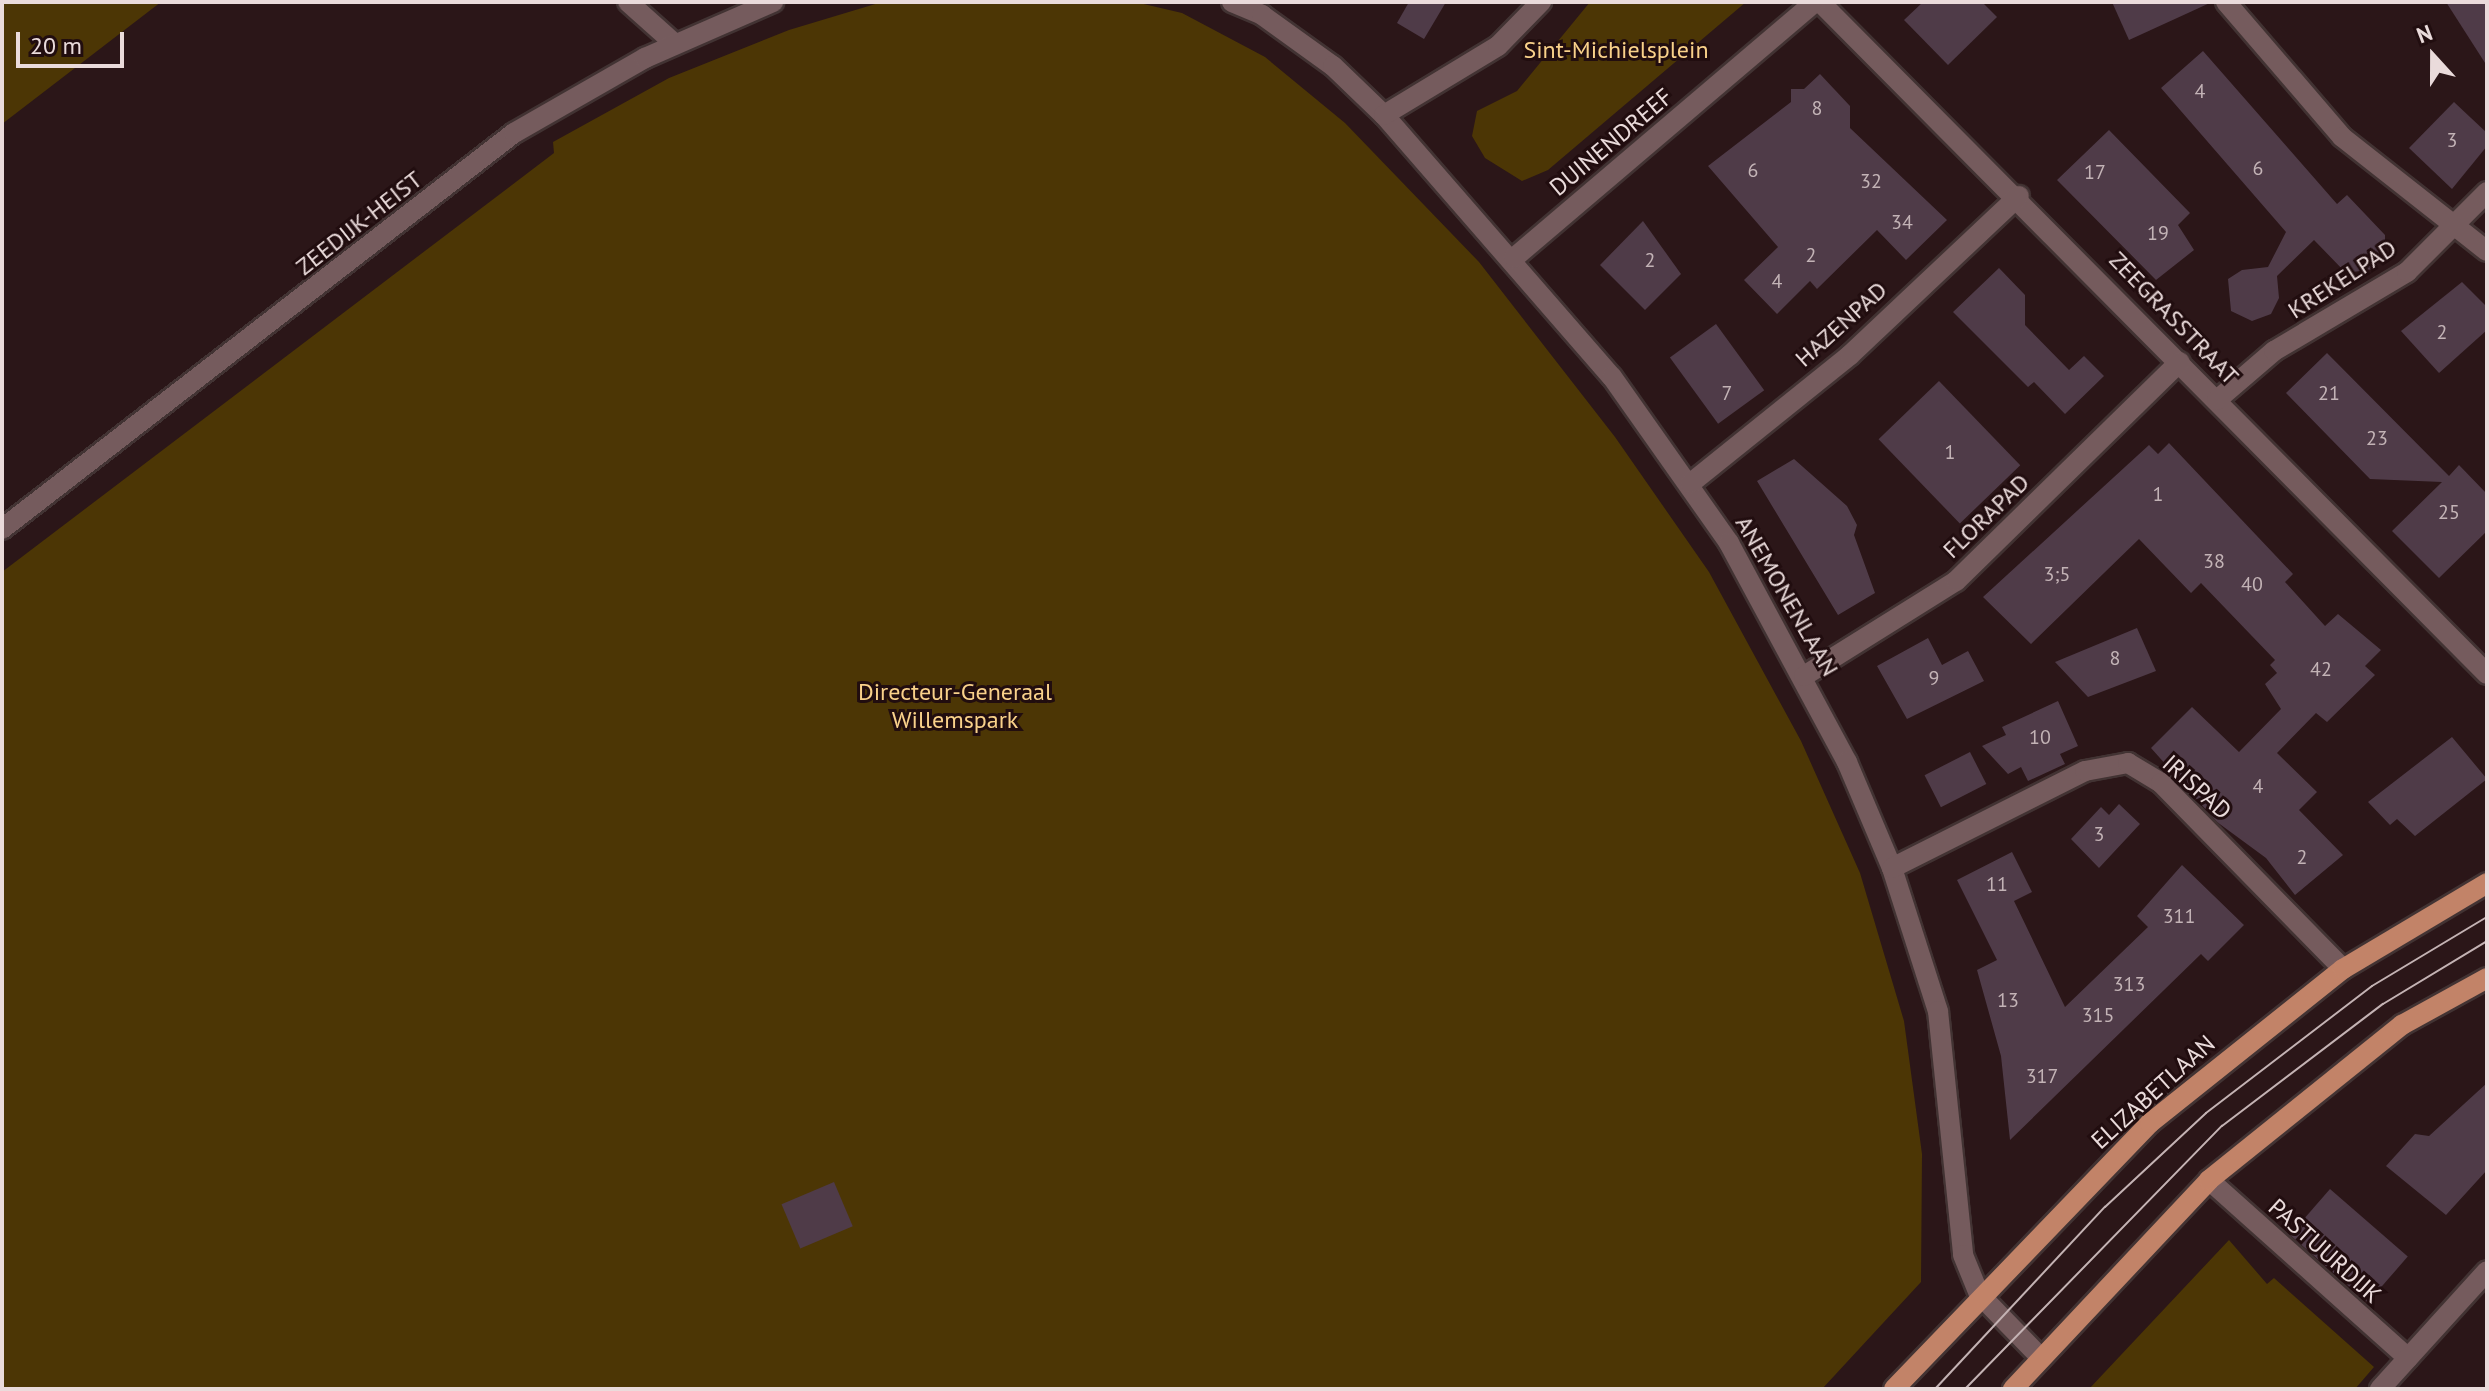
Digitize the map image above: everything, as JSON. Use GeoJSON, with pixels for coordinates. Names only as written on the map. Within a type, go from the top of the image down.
{"type":"FeatureCollection","features":[{"type":"Feature","properties":{"kind":"main road","name":"ELIZABETLAAN"},"geometry":{"type":"LineString","coordinates":[[1894,1389],[1979,1294],[2150,1123],[2343,969],[2487,883]]}},
{"type":"Feature","properties":{"kind":"main road"},"geometry":{"type":"LineString","coordinates":[[2013,1389],[2209,1180],[2402,1025],[2487,978]]}},
{"type":"Feature","properties":{"kind":"street"},"geometry":{"type":"LineString","coordinates":[[628,2],[675,44]]}},
{"type":"Feature","properties":{"kind":"street","name":"ZEEDIJK-HEIST"},"geometry":{"type":"LineString","coordinates":[[2,529],[514,133],[645,58],[773,2]]}},
{"type":"Feature","properties":{"kind":"street","name":"ANEMONENLAAN"},"geometry":{"type":"LineString","coordinates":[[1232,2],[1262,15],[1333,66],[1384,115],[1514,258],[1691,483],[1804,676],[1892,868],[1938,1011],[1961,1240],[1979,1294],[2041,1358]]}},
{"type":"Feature","properties":{"kind":"street"},"geometry":{"type":"LineString","coordinates":[[1384,115],[1498,46],[1541,2]]}},
{"type":"Feature","properties":{"kind":"street","name":"ZEEGRASSTRAAT"},"geometry":{"type":"LineString","coordinates":[[1817,2],[2019,196],[2487,674]]}},
{"type":"Feature","properties":{"kind":"street","name":"DUINENDREEF"},"geometry":{"type":"LineString","coordinates":[[1514,258],[1817,2]]}},
{"type":"Feature","properties":{"kind":"street"},"geometry":{"type":"LineString","coordinates":[[2226,2],[2342,137],[2456,223],[2487,251]]}},
{"type":"Feature","properties":{"kind":"street","name":"KREKELPAD"},"geometry":{"type":"LineString","coordinates":[[2217,400],[2274,351],[2407,272],[2487,192]]}},
{"type":"Feature","properties":{"kind":"street","name":"HAZENPAD"},"geometry":{"type":"LineString","coordinates":[[1691,483],[1850,355],[2019,196]]}},
{"type":"Feature","properties":{"kind":"street","name":"FLORAPAD"},"geometry":{"type":"LineString","coordinates":[[1804,676],[1956,581],[2180,362]]}},
{"type":"Feature","properties":{"kind":"street","name":"IRISPAD"},"geometry":{"type":"LineString","coordinates":[[1892,868],[2085,771],[2128,763],[2161,783],[2343,969]]}},
{"type":"Feature","properties":{"kind":"street","name":"PASTUURDIJK"},"geometry":{"type":"LineString","coordinates":[[2209,1180],[2408,1358]]}},
{"type":"Feature","properties":{"kind":"street"},"geometry":{"type":"LineString","coordinates":[[2380,1389],[2487,1271]]}},
{"type":"Feature","properties":{"kind":"green space"},"geometry":{"type":"Polygon","coordinates":[[[2,2],[161,2],[2,124],[2,2]]]}},
{"type":"Feature","properties":{"kind":"green space","name":"Directeur-Generaal Willemspark"},"geometry":{"type":"Polygon","coordinates":[[[882,2],[1135,2],[1182,13],[1265,57],[1345,123],[1479,262],[1615,437],[1709,572],[1801,741],[1860,873],[1904,1021],[1922,1154],[1921,1282],[1822,1389],[2,1389],[2,572],[554,153],[553,142],[669,78],[789,30],[882,2]]]}},
{"type":"Feature","properties":{"kind":"green space","name":"Sint-Michielsplein"},"geometry":{"type":"Polygon","coordinates":[[[1590,2],[1746,2],[1548,170],[1522,181],[1485,158],[1472,136],[1477,111],[1517,91],[1590,2]]]}},
{"type":"Feature","properties":{"kind":"green space"},"geometry":{"type":"Polygon","coordinates":[[[2229,1240],[2267,1284],[2274,1278],[2374,1367],[2355,1389],[2089,1389],[2229,1240]]]}},
{"type":"Feature","properties":{"kind":"building"},"geometry":{"type":"Polygon","coordinates":[[[1409,2],[1446,2],[1424,39],[1397,23],[1409,2]]]}},
{"type":"Feature","properties":{"kind":"building"},"geometry":{"type":"Polygon","coordinates":[[[1923,2],[1982,2],[1997,17],[1948,65],[1904,20],[1923,2]]]}},
{"type":"Feature","properties":{"kind":"building"},"geometry":{"type":"Polygon","coordinates":[[[2112,2],[2212,2],[2129,40],[2112,2]]]}},
{"type":"Feature","properties":{"kind":"building"},"geometry":{"type":"Polygon","coordinates":[[[2446,2],[2487,2],[2487,66],[2446,2]]]}},
{"type":"Feature","properties":{"kind":"building"},"geometry":{"type":"Polygon","coordinates":[[[2203,51],[2337,204],[2347,195],[2385,235],[2385,254],[2374,269],[2346,273],[2314,240],[2277,276],[2279,298],[2271,314],[2252,321],[2231,311],[2228,279],[2242,270],[2268,267],[2286,232],[2161,88],[2203,51]]]}},
{"type":"Feature","properties":{"kind":"building"},"geometry":{"type":"Polygon","coordinates":[[[1820,74],[1850,106],[1850,128],[1947,220],[1906,260],[1877,230],[1817,289],[1810,281],[1777,314],[1744,280],[1778,247],[1708,166],[1791,102],[1791,89],[1804,89],[1820,74]]]}},
{"type":"Feature","properties":{"kind":"building"},"geometry":{"type":"Polygon","coordinates":[[[2454,102],[2487,133],[2487,146],[2452,189],[2409,148],[2454,102]]]}},
{"type":"Feature","properties":{"kind":"building"},"geometry":{"type":"Polygon","coordinates":[[[2109,130],[2190,213],[2178,225],[2194,250],[2156,280],[2057,180],[2109,130]]]}},
{"type":"Feature","properties":{"kind":"building"},"geometry":{"type":"Polygon","coordinates":[[[1643,221],[1681,274],[1645,310],[1600,265],[1643,221]]]}},
{"type":"Feature","properties":{"kind":"building"},"geometry":{"type":"Polygon","coordinates":[[[1999,268],[2025,295],[2025,325],[2069,370],[2084,356],[2104,376],[2065,414],[2034,382],[2028,387],[1953,312],[1999,268]]]}},
{"type":"Feature","properties":{"kind":"building"},"geometry":{"type":"Polygon","coordinates":[[[2462,282],[2487,307],[2487,330],[2439,373],[2401,331],[2462,282]]]}},
{"type":"Feature","properties":{"kind":"building"},"geometry":{"type":"Polygon","coordinates":[[[1716,324],[1764,390],[1718,424],[1670,358],[1716,324]]]}},
{"type":"Feature","properties":{"kind":"building"},"geometry":{"type":"Polygon","coordinates":[[[2327,353],[2449,476],[2459,465],[2487,494],[2487,531],[2439,578],[2392,531],[2442,482],[2370,479],[2286,393],[2327,353]]]}},
{"type":"Feature","properties":{"kind":"building"},"geometry":{"type":"Polygon","coordinates":[[[1939,381],[2020,465],[1960,524],[1879,439],[1939,381]]]}},
{"type":"Feature","properties":{"kind":"building"},"geometry":{"type":"Polygon","coordinates":[[[2169,443],[2293,574],[2285,582],[2325,626],[2338,614],[2381,650],[2365,666],[2375,675],[2327,722],[2316,713],[2277,753],[2317,792],[2299,810],[2343,855],[2295,895],[2266,858],[2217,822],[2151,748],[2192,707],[2239,752],[2281,709],[2265,684],[2277,673],[2270,665],[2275,660],[2201,583],[2191,593],[2139,539],[2031,644],[1983,597],[2149,445],[2158,454],[2169,443]]]}},
{"type":"Feature","properties":{"kind":"building"},"geometry":{"type":"Polygon","coordinates":[[[1794,459],[1847,506],[1857,525],[1854,535],[1875,593],[1838,615],[1757,481],[1794,459]]]}},
{"type":"Feature","properties":{"kind":"building"},"geometry":{"type":"Polygon","coordinates":[[[2137,628],[2156,671],[2088,697],[2055,662],[2137,628]]]}},
{"type":"Feature","properties":{"kind":"building"},"geometry":{"type":"Polygon","coordinates":[[[1928,638],[1942,665],[1968,651],[1984,681],[1907,719],[1877,666],[1928,638]]]}},
{"type":"Feature","properties":{"kind":"building"},"geometry":{"type":"Polygon","coordinates":[[[2058,701],[2078,746],[2060,754],[2065,764],[2028,781],[2021,767],[2008,774],[1982,746],[2006,735],[2002,727],[2058,701]]]}},
{"type":"Feature","properties":{"kind":"building"},"geometry":{"type":"Polygon","coordinates":[[[2452,737],[2487,779],[2415,836],[2397,819],[2390,825],[2368,802],[2452,737]]]}},
{"type":"Feature","properties":{"kind":"building"},"geometry":{"type":"Polygon","coordinates":[[[1970,752],[1986,784],[1941,807],[1925,775],[1970,752]]]}},
{"type":"Feature","properties":{"kind":"building"},"geometry":{"type":"Polygon","coordinates":[[[2119,804],[2140,824],[2099,868],[2071,839],[2101,807],[2109,815],[2119,804]]]}},
{"type":"Feature","properties":{"kind":"building"},"geometry":{"type":"Polygon","coordinates":[[[2012,852],[2032,892],[2014,901],[2065,1007],[2148,927],[2137,916],[2182,865],[2244,925],[2208,961],[2201,954],[2010,1140],[2001,1056],[1977,970],[1997,960],[1957,880],[2012,852]]]}},
{"type":"Feature","properties":{"kind":"building"},"geometry":{"type":"Polygon","coordinates":[[[2487,1083],[2487,1170],[2446,1215],[2386,1166],[2415,1134],[2429,1136],[2487,1083]]]}},
{"type":"Feature","properties":{"kind":"building"},"geometry":{"type":"Polygon","coordinates":[[[834,1182],[853,1226],[800,1248],[782,1204],[834,1182]]]}},
{"type":"Feature","properties":{"kind":"building"},"geometry":{"type":"Polygon","coordinates":[[[2330,1189],[2408,1257],[2368,1303],[2290,1235],[2330,1189]]]}},
{"type":"Feature","properties":{"kind":"tram line"},"geometry":{"type":"LineString","coordinates":[[1935,1389],[2105,1207],[2206,1113],[2372,986],[2487,917]]}},
{"type":"Feature","properties":{"kind":"tram line"},"geometry":{"type":"LineString","coordinates":[[1965,1389],[2222,1126],[2383,1004],[2487,941]]}}]}
